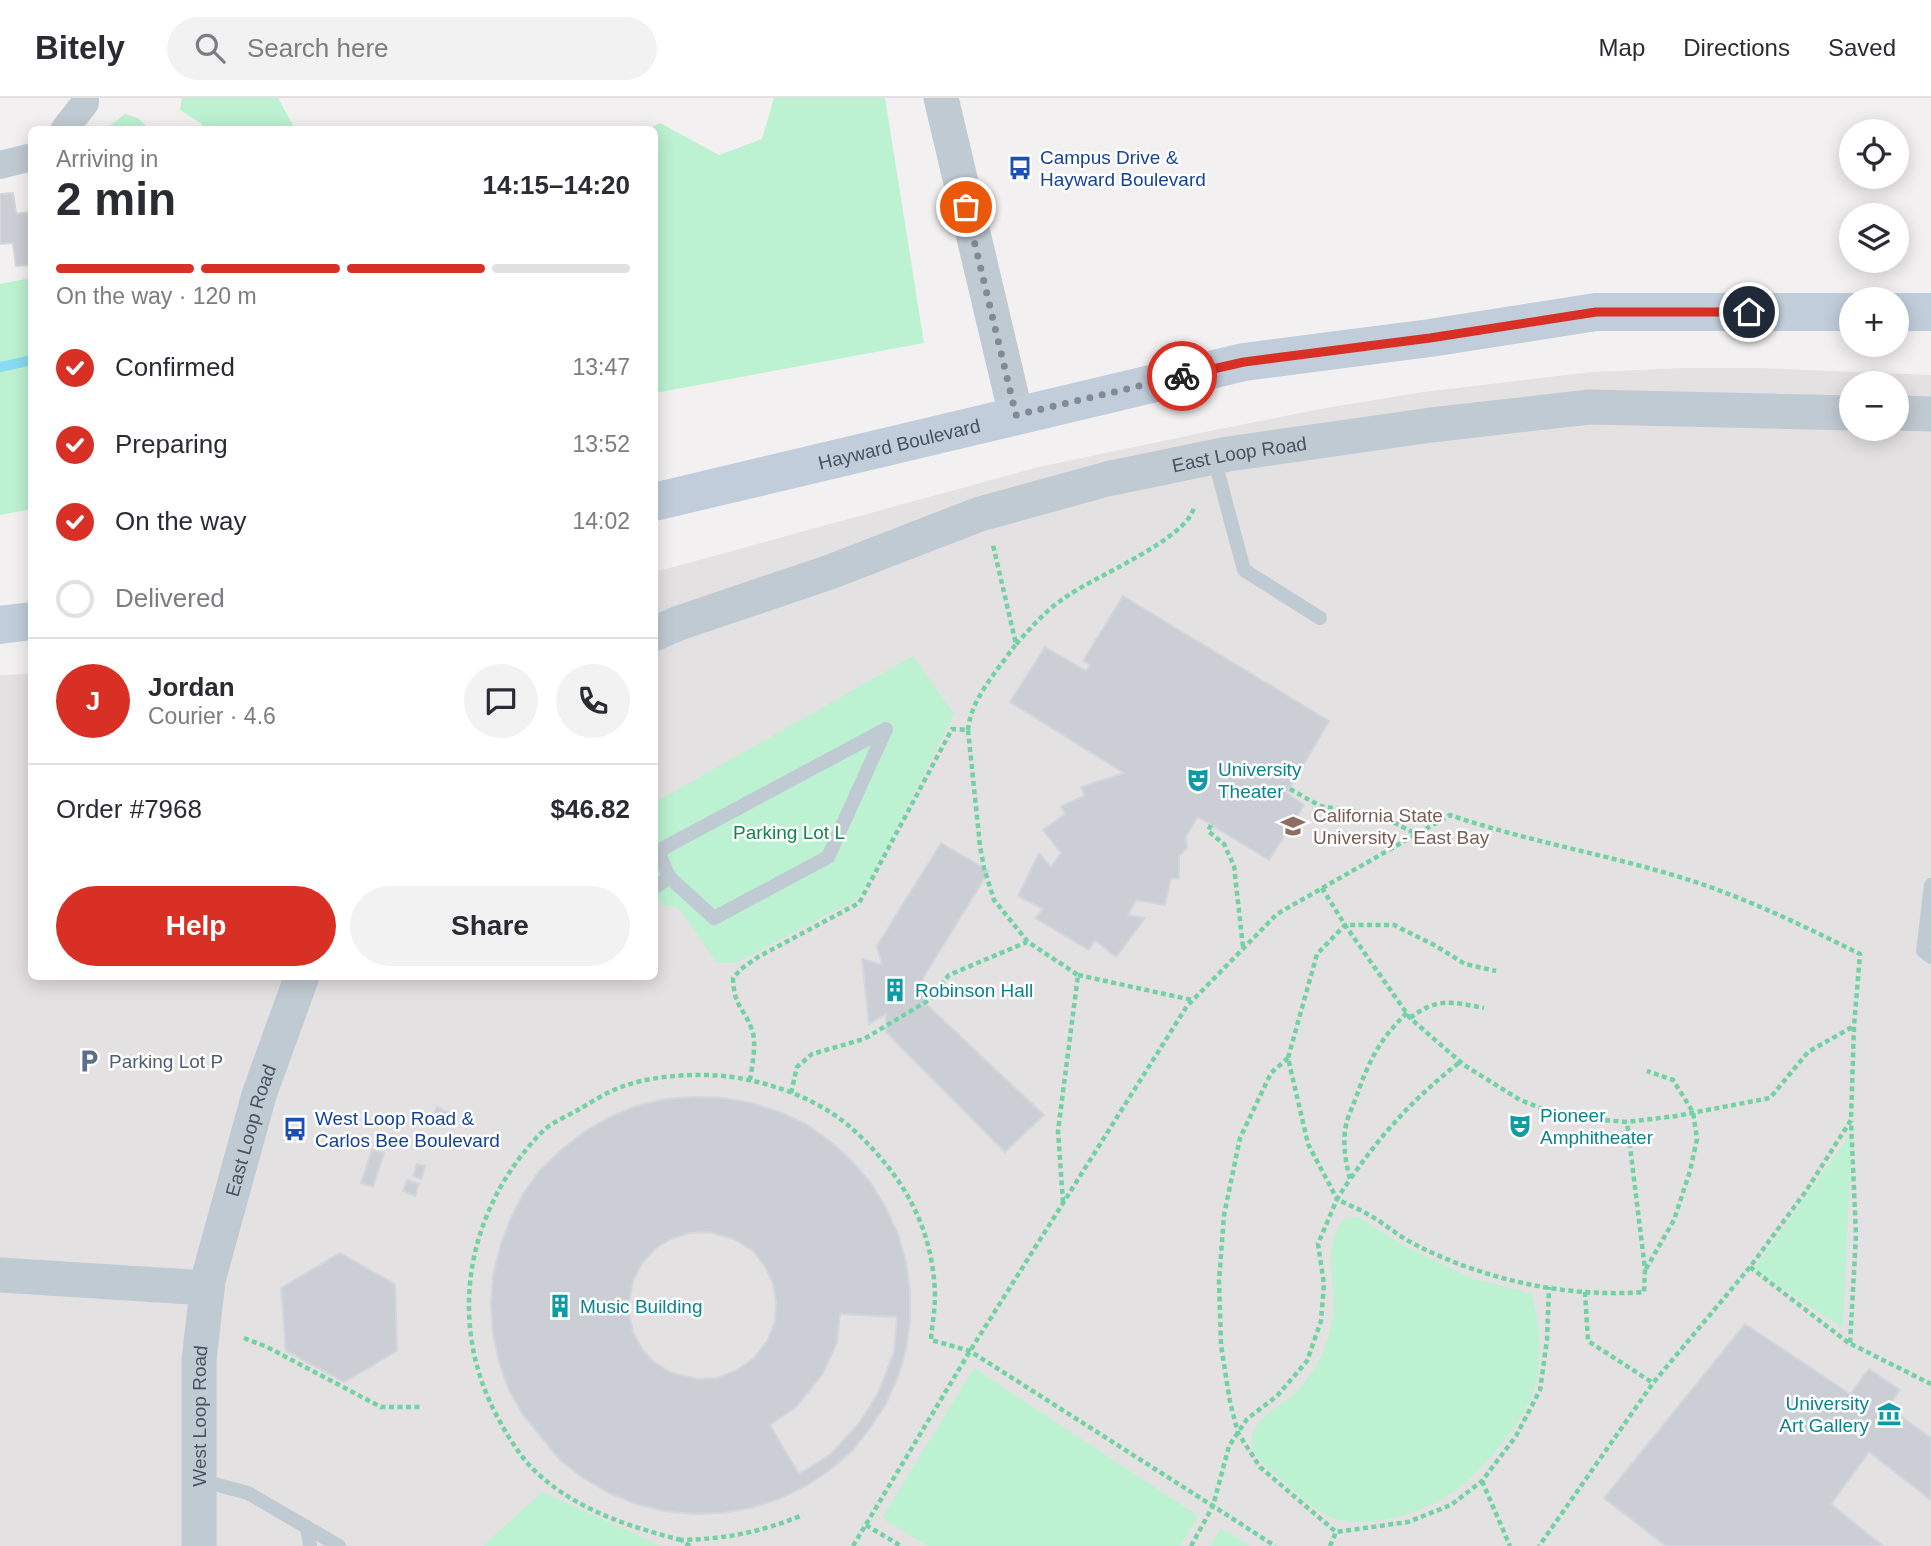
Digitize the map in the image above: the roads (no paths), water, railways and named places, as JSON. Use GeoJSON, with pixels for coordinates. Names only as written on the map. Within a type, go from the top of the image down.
{"type":"FeatureCollection","features":[{"type":"Feature","properties":{"kind":"main road","name":"Hayward Boulevard"},"geometry":{"type":"LineString","coordinates":[[658,501],[1244,362],[1430,338],[1596,312],[1839,312]]}},
{"type":"Feature","properties":{"kind":"main road"},"geometry":{"type":"LineString","coordinates":[[1909,312],[1931,312]]}},
{"type":"Feature","properties":{"kind":"main road"},"geometry":{"type":"LineString","coordinates":[[0,625],[28,622]]}},
{"type":"Feature","properties":{"kind":"street"},"geometry":{"type":"LineString","coordinates":[[67,126],[85,103],[85,98]]}},
{"type":"Feature","properties":{"kind":"street"},"geometry":{"type":"LineString","coordinates":[[941,98],[1016,415]]}},
{"type":"Feature","properties":{"kind":"street"},"geometry":{"type":"LineString","coordinates":[[0,165],[28,158]]}},
{"type":"Feature","properties":{"kind":"street","name":"East Loop Road"},"geometry":{"type":"LineString","coordinates":[[658,632],[830,572],[980,514],[1107,479],[1214,457],[1431,425],[1590,407],[1839,413]]}},
{"type":"Feature","properties":{"kind":"street"},"geometry":{"type":"LineString","coordinates":[[1909,413],[1931,414]]}},
{"type":"Feature","properties":{"kind":"street","name":"East Loop Road"},"geometry":{"type":"LineString","coordinates":[[208,1288],[259,1096],[301,980]]}},
{"type":"Feature","properties":{"kind":"street"},"geometry":{"type":"LineString","coordinates":[[0,1275],[208,1288]]}},
{"type":"Feature","properties":{"kind":"street","name":"West Loop Road"},"geometry":{"type":"LineString","coordinates":[[199,1546],[199,1361],[208,1288]]}},
{"type":"Feature","properties":{"kind":"lane"},"geometry":{"type":"LineString","coordinates":[[1214,457],[1244,570],[1320,618]]}},
{"type":"Feature","properties":{"kind":"lane"},"geometry":{"type":"LineString","coordinates":[[886,729],[828,857],[714,918],[669,877],[658,851],[886,729]]}},
{"type":"Feature","properties":{"kind":"lane"},"geometry":{"type":"LineString","coordinates":[[658,885],[669,877]]}},
{"type":"Feature","properties":{"kind":"lane"},"geometry":{"type":"LineString","coordinates":[[1931,885],[1923,951],[1931,957]]}},
{"type":"Feature","properties":{"kind":"lane"},"geometry":{"type":"LineString","coordinates":[[198,1479],[248,1493],[339,1546]]}},
{"type":"Feature","properties":{"kind":"lane"},"geometry":{"type":"LineString","coordinates":[[307,1527],[310,1546]]}},
{"type":"Feature","properties":{"kind":"waterway"},"geometry":{"type":"LineString","coordinates":[[0,367],[28,361]]}},
{"type":"Feature","properties":{"kind":"place","name":"Campus Drive & Hayward Boulevard"},"geometry":{"type":"Point","coordinates":[1020,168]}},
{"type":"Feature","properties":{"kind":"place","name":"University Theater"},"geometry":{"type":"Point","coordinates":[1198,780]}},
{"type":"Feature","properties":{"kind":"place","name":"California State University - East Bay"},"geometry":{"type":"Point","coordinates":[1293,826]}},
{"type":"Feature","properties":{"kind":"place","name":"Robinson Hall"},"geometry":{"type":"Point","coordinates":[895,990]}},
{"type":"Feature","properties":{"kind":"place","name":"Parking Lot P"},"geometry":{"type":"Point","coordinates":[89,1061]}},
{"type":"Feature","properties":{"kind":"place","name":"Pioneer Amphitheater"},"geometry":{"type":"Point","coordinates":[1520,1126]}},
{"type":"Feature","properties":{"kind":"place","name":"West Loop Road & Carlos Bee Boulevard"},"geometry":{"type":"Point","coordinates":[295,1129]}},
{"type":"Feature","properties":{"kind":"place","name":"Music Building"},"geometry":{"type":"Point","coordinates":[560,1306]}},
{"type":"Feature","properties":{"kind":"place","name":"University Art Gallery"},"geometry":{"type":"Point","coordinates":[1889,1414]}},
{"type":"Feature","properties":{"kind":"park label","name":"Parking Lot L"},"geometry":{"type":"Point","coordinates":[789,832]}}]}
